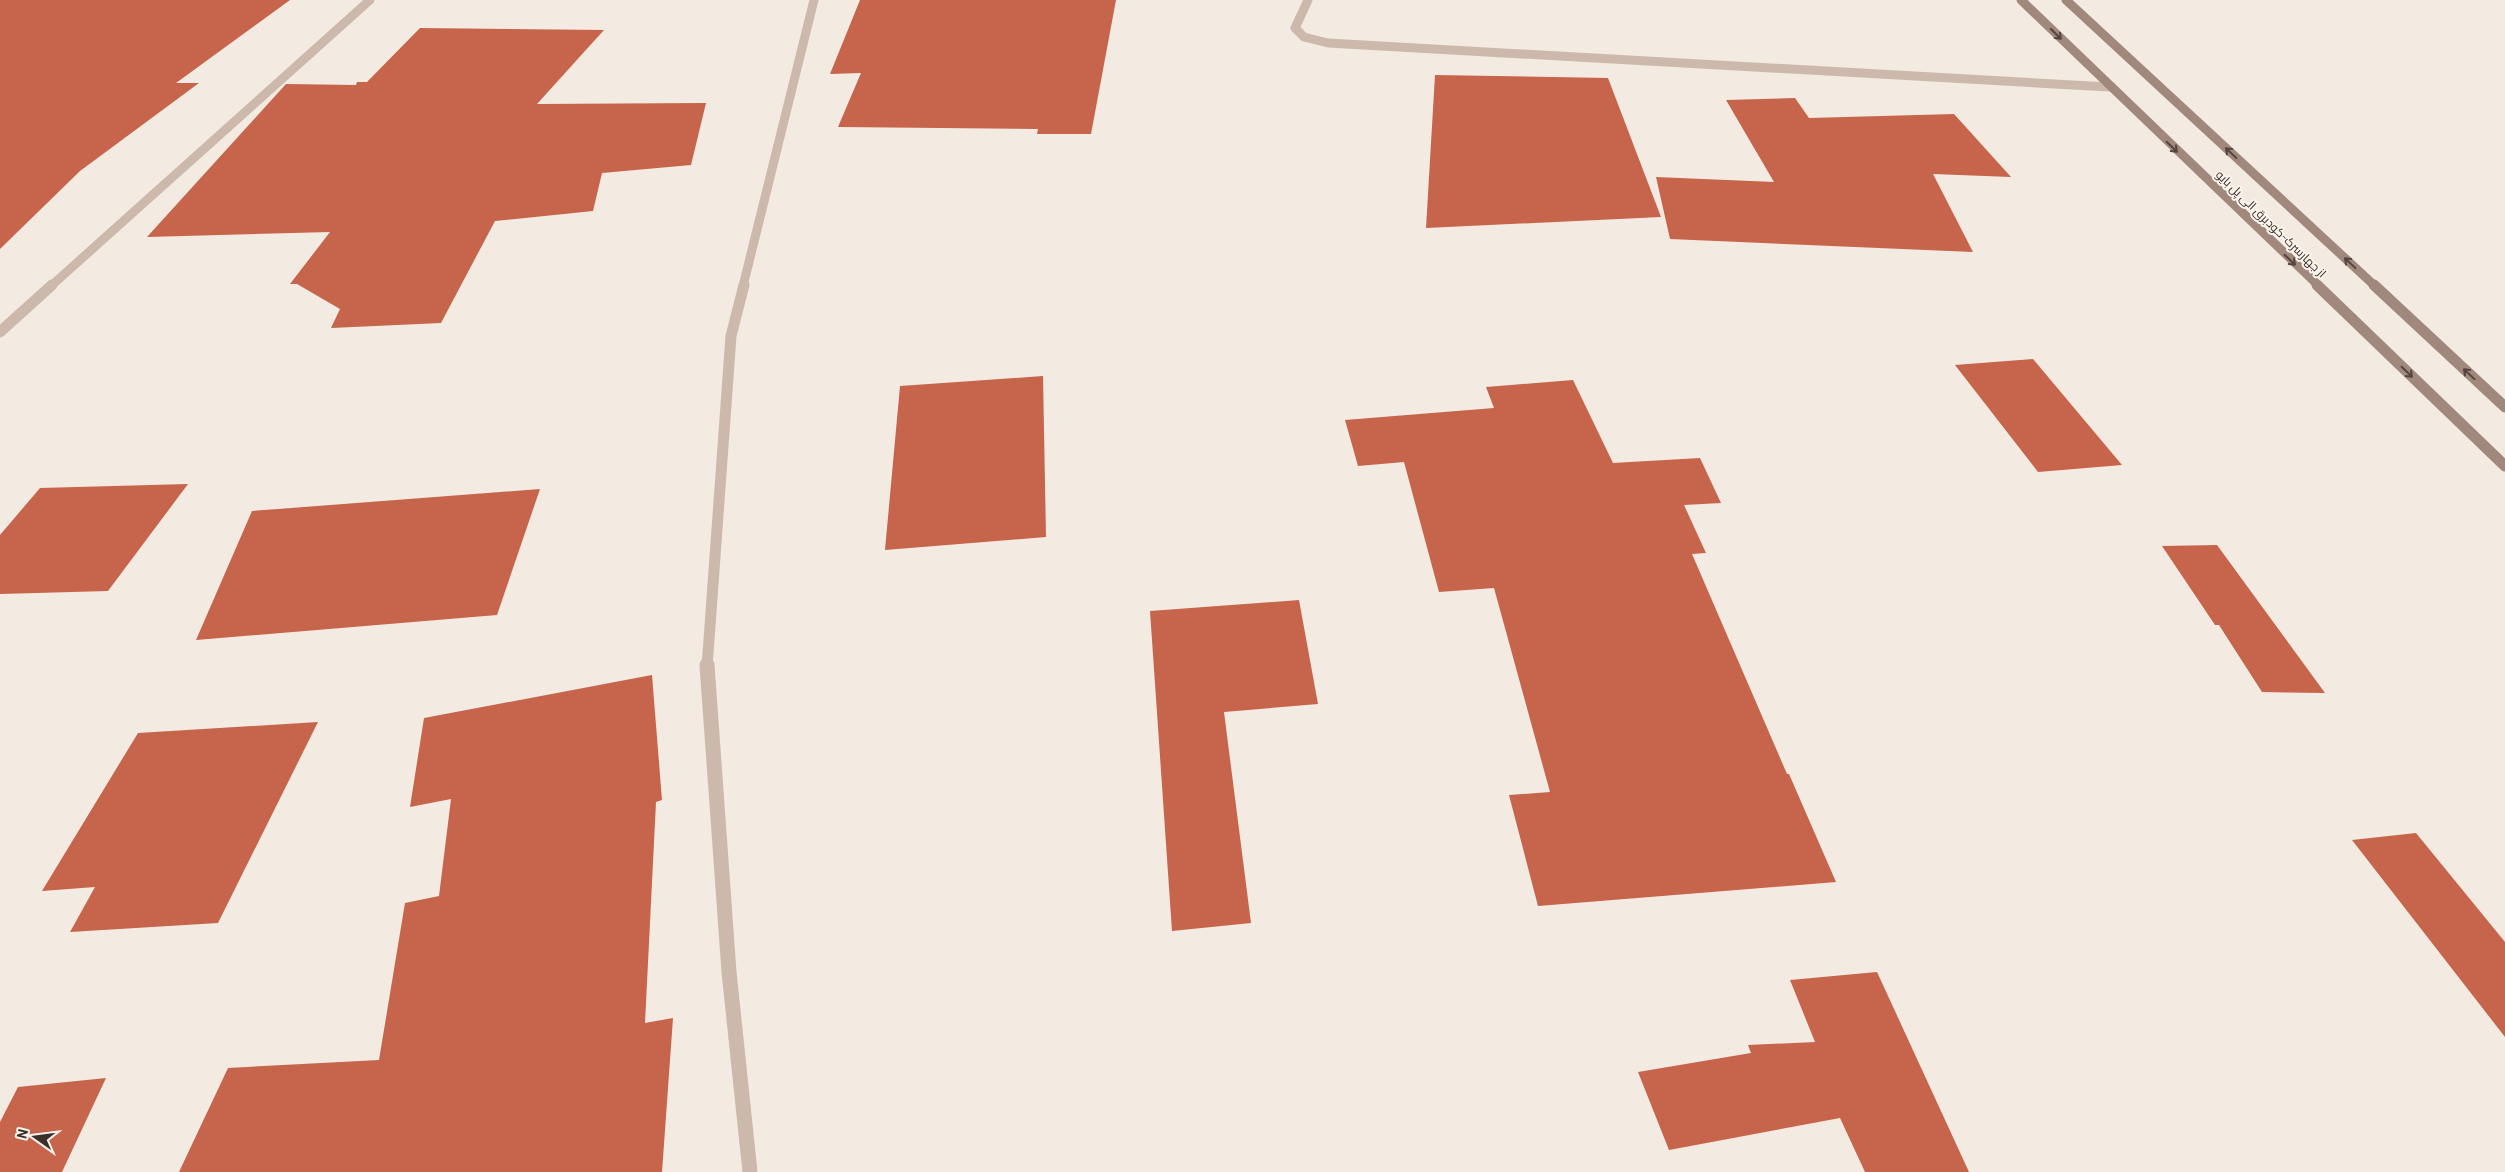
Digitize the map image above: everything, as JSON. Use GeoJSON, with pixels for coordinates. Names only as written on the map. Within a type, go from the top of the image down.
{"type":"FeatureCollection","features":[{"type":"Feature","properties":{"kind":"street"},"geometry":{"type":"LineString","coordinates":[[0,332],[370,0]]}},
{"type":"Feature","properties":{"kind":"street"},"geometry":{"type":"LineString","coordinates":[[750,1172],[729,972],[707,661],[731,336],[814,0]]}},
{"type":"Feature","properties":{"kind":"street"},"geometry":{"type":"LineString","coordinates":[[1308,0],[1295,28],[1304,37],[1328,43],[2109,87]]}},
{"type":"Feature","properties":{"kind":"street","name":"از جهارسرک-کودبرق الی پل بایو"},"geometry":{"type":"LineString","coordinates":[[2021,0],[2109,87],[2505,466]]}},
{"type":"Feature","properties":{"kind":"street","name":"از جهارسرک-کودبرق الی پل بایو"},"geometry":{"type":"LineString","coordinates":[[2066,0],[2505,407]]}},
{"type":"Feature","properties":{"kind":"building"},"geometry":{"type":"Polygon","coordinates":[[[0,0],[290,0],[176,83],[199,83],[80,171],[0,249],[0,0]]]}},
{"type":"Feature","properties":{"kind":"building"},"geometry":{"type":"Polygon","coordinates":[[[860,0],[1116,0],[1091,134],[1037,134],[1038,129],[838,127],[861,73],[830,74],[860,0]]]}},
{"type":"Feature","properties":{"kind":"building"},"geometry":{"type":"Polygon","coordinates":[[[420,28],[604,30],[537,104],[706,103],[691,165],[602,173],[593,211],[495,221],[441,323],[331,328],[340,309],[297,284],[290,284],[330,232],[147,237],[286,84],[356,85],[357,82],[367,82],[420,28]]]}},
{"type":"Feature","properties":{"kind":"building"},"geometry":{"type":"Polygon","coordinates":[[[1435,75],[1608,78],[1661,217],[1426,228],[1435,75]]]}},
{"type":"Feature","properties":{"kind":"building"},"geometry":{"type":"Polygon","coordinates":[[[1795,98],[1809,118],[1954,114],[2011,177],[1933,174],[1973,252],[1670,239],[1656,177],[1774,182],[1726,100],[1795,98]]]}},
{"type":"Feature","properties":{"kind":"building"},"geometry":{"type":"Polygon","coordinates":[[[2033,359],[2122,465],[2038,472],[1955,365],[2033,359]]]}},
{"type":"Feature","properties":{"kind":"building"},"geometry":{"type":"Polygon","coordinates":[[[1043,376],[1046,537],[885,550],[900,386],[1043,376]]]}},
{"type":"Feature","properties":{"kind":"building"},"geometry":{"type":"Polygon","coordinates":[[[1573,380],[1613,463],[1700,458],[1721,503],[1684,505],[1706,553],[1692,554],[1836,882],[1538,906],[1509,795],[1550,792],[1494,588],[1439,592],[1404,462],[1358,466],[1345,420],[1494,408],[1486,387],[1573,380]]]}},
{"type":"Feature","properties":{"kind":"building"},"geometry":{"type":"Polygon","coordinates":[[[188,484],[108,591],[0,594],[0,535],[40,488],[188,484]]]}},
{"type":"Feature","properties":{"kind":"building"},"geometry":{"type":"Polygon","coordinates":[[[540,489],[497,615],[196,640],[252,511],[540,489]]]}},
{"type":"Feature","properties":{"kind":"building"},"geometry":{"type":"Polygon","coordinates":[[[2217,545],[2325,693],[2262,692],[2219,625],[2215,625],[2162,546],[2217,545]]]}},
{"type":"Feature","properties":{"kind":"building"},"geometry":{"type":"Polygon","coordinates":[[[1299,600],[1318,704],[1224,712],[1251,923],[1172,931],[1150,611],[1299,600]]]}},
{"type":"Feature","properties":{"kind":"building"},"geometry":{"type":"Polygon","coordinates":[[[652,675],[662,800],[656,802],[645,1023],[673,1018],[662,1172],[179,1172],[228,1068],[379,1060],[405,903],[439,896],[451,799],[410,807],[424,718],[652,675]]]}},
{"type":"Feature","properties":{"kind":"building"},"geometry":{"type":"Polygon","coordinates":[[[318,722],[218,923],[70,932],[95,887],[42,891],[138,733],[318,722]]]}},
{"type":"Feature","properties":{"kind":"building"},"geometry":{"type":"Polygon","coordinates":[[[2416,833],[2505,942],[2505,1037],[2352,840],[2416,833]]]}},
{"type":"Feature","properties":{"kind":"building"},"geometry":{"type":"Polygon","coordinates":[[[1877,972],[1969,1172],[1865,1172],[1840,1118],[1669,1150],[1638,1072],[1751,1053],[1748,1045],[1815,1042],[1790,980],[1877,972]]]}},
{"type":"Feature","properties":{"kind":"building"},"geometry":{"type":"Polygon","coordinates":[[[106,1078],[62,1172],[0,1172],[0,1122],[18,1087],[106,1078]]]}}]}
